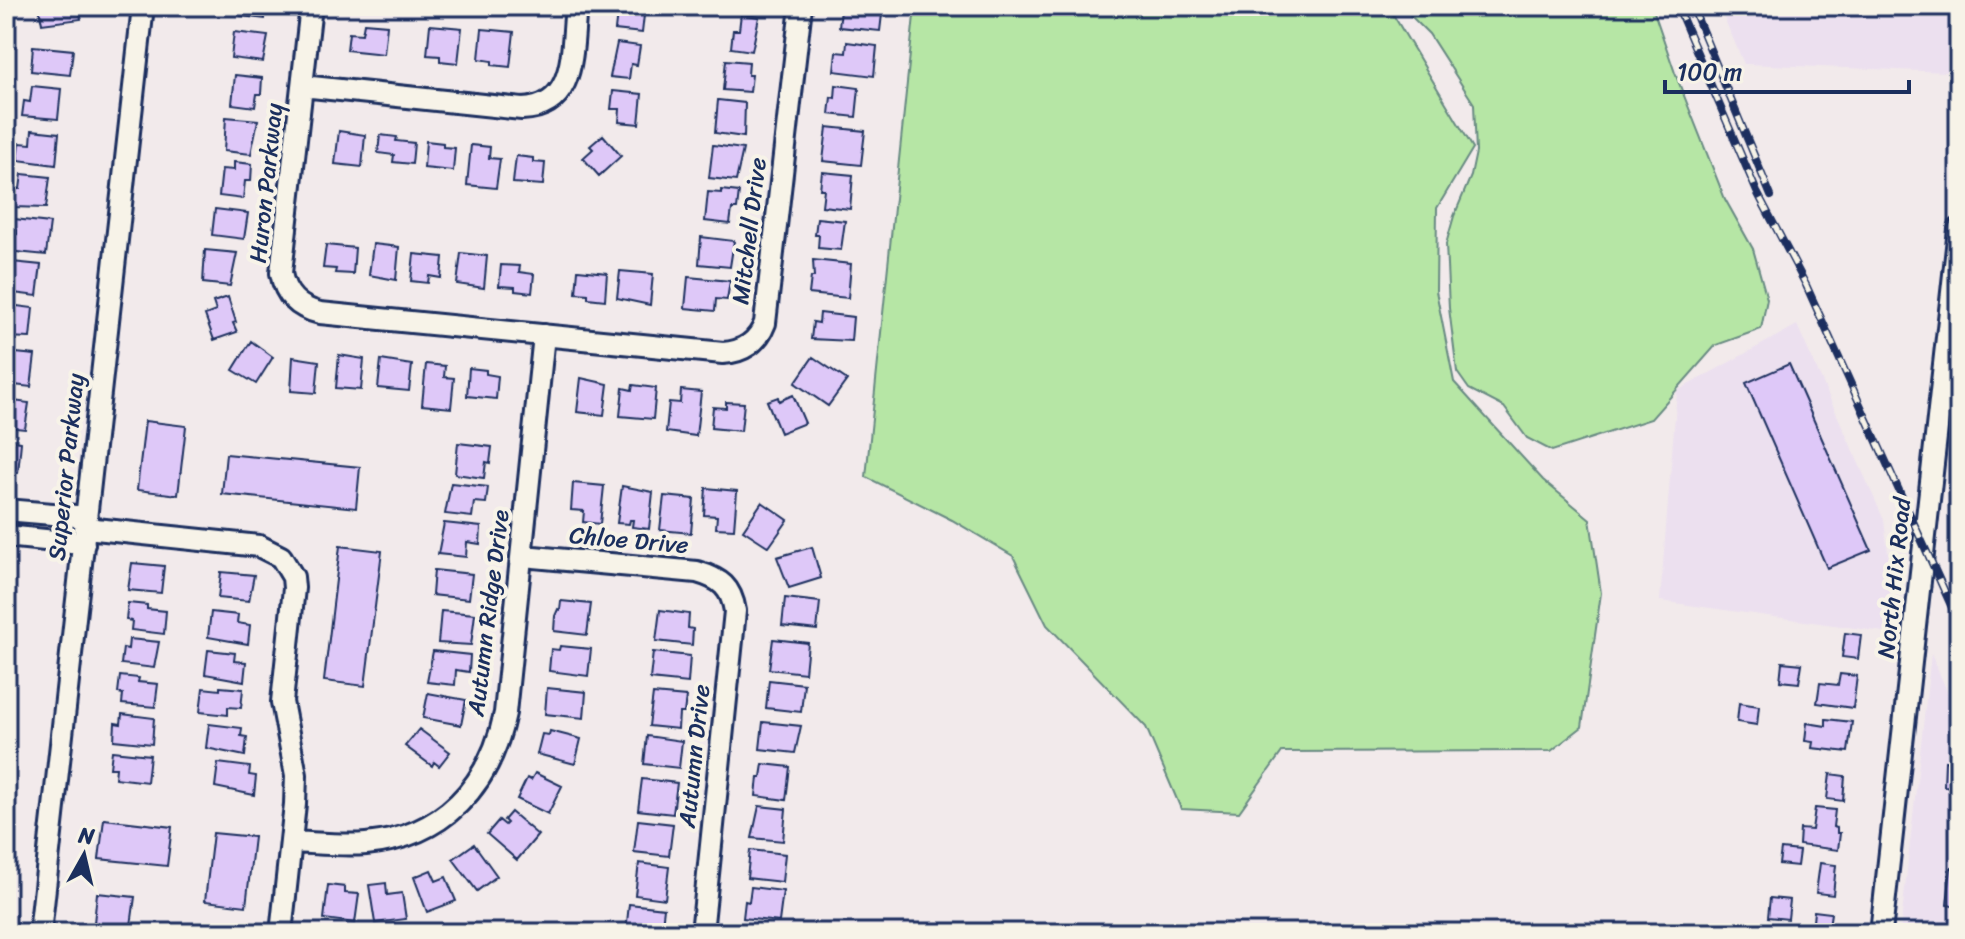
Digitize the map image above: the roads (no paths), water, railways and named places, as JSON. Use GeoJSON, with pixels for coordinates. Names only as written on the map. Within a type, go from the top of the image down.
{"type":"FeatureCollection","features":[{"type":"Feature","properties":{"kind":"street","name":"Superior Parkway"},"geometry":{"type":"LineString","coordinates":[[40,933],[143,6]]}},
{"type":"Feature","properties":{"kind":"street","name":"Huron Parkway"},"geometry":{"type":"LineString","coordinates":[[311,6],[281,273],[295,302],[320,313],[544,335]]}},
{"type":"Feature","properties":{"kind":"street"},"geometry":{"type":"LineString","coordinates":[[302,86],[537,109],[555,100],[565,83],[576,6]]}},
{"type":"Feature","properties":{"kind":"street","name":"Mitchell Drive"},"geometry":{"type":"LineString","coordinates":[[544,335],[723,353],[744,348],[760,334],[765,323],[801,6]]}},
{"type":"Feature","properties":{"kind":"street","name":"North Hix Road"},"geometry":{"type":"LineString","coordinates":[[1881,933],[1953,321],[1959,229]]}},
{"type":"Feature","properties":{"kind":"street","name":"Autumn Ridge Drive"},"geometry":{"type":"LineString","coordinates":[[292,842],[347,845],[404,837],[436,822],[464,799],[490,762],[501,730],[523,556],[544,335]]}},
{"type":"Feature","properties":{"kind":"street"},"geometry":{"type":"LineString","coordinates":[[6,510],[85,530],[259,546],[281,557],[288,566],[294,588],[282,702],[296,775],[281,933]]}},
{"type":"Feature","properties":{"kind":"street"},"geometry":{"type":"LineString","coordinates":[[6,536],[85,530]]}},
{"type":"Feature","properties":{"kind":"street","name":"Chloe Drive"},"geometry":{"type":"LineString","coordinates":[[523,556],[697,572],[727,586]]}},
{"type":"Feature","properties":{"kind":"street","name":"Autumn Drive"},"geometry":{"type":"LineString","coordinates":[[702,933],[735,611],[727,586]]}},
{"type":"Feature","properties":{"kind":"railway"},"geometry":{"type":"LineString","coordinates":[[1677,6],[1757,192],[1806,285],[1959,623]]}},
{"type":"Feature","properties":{"kind":"railway"},"geometry":{"type":"LineString","coordinates":[[1692,6],[1771,196]]}}]}
